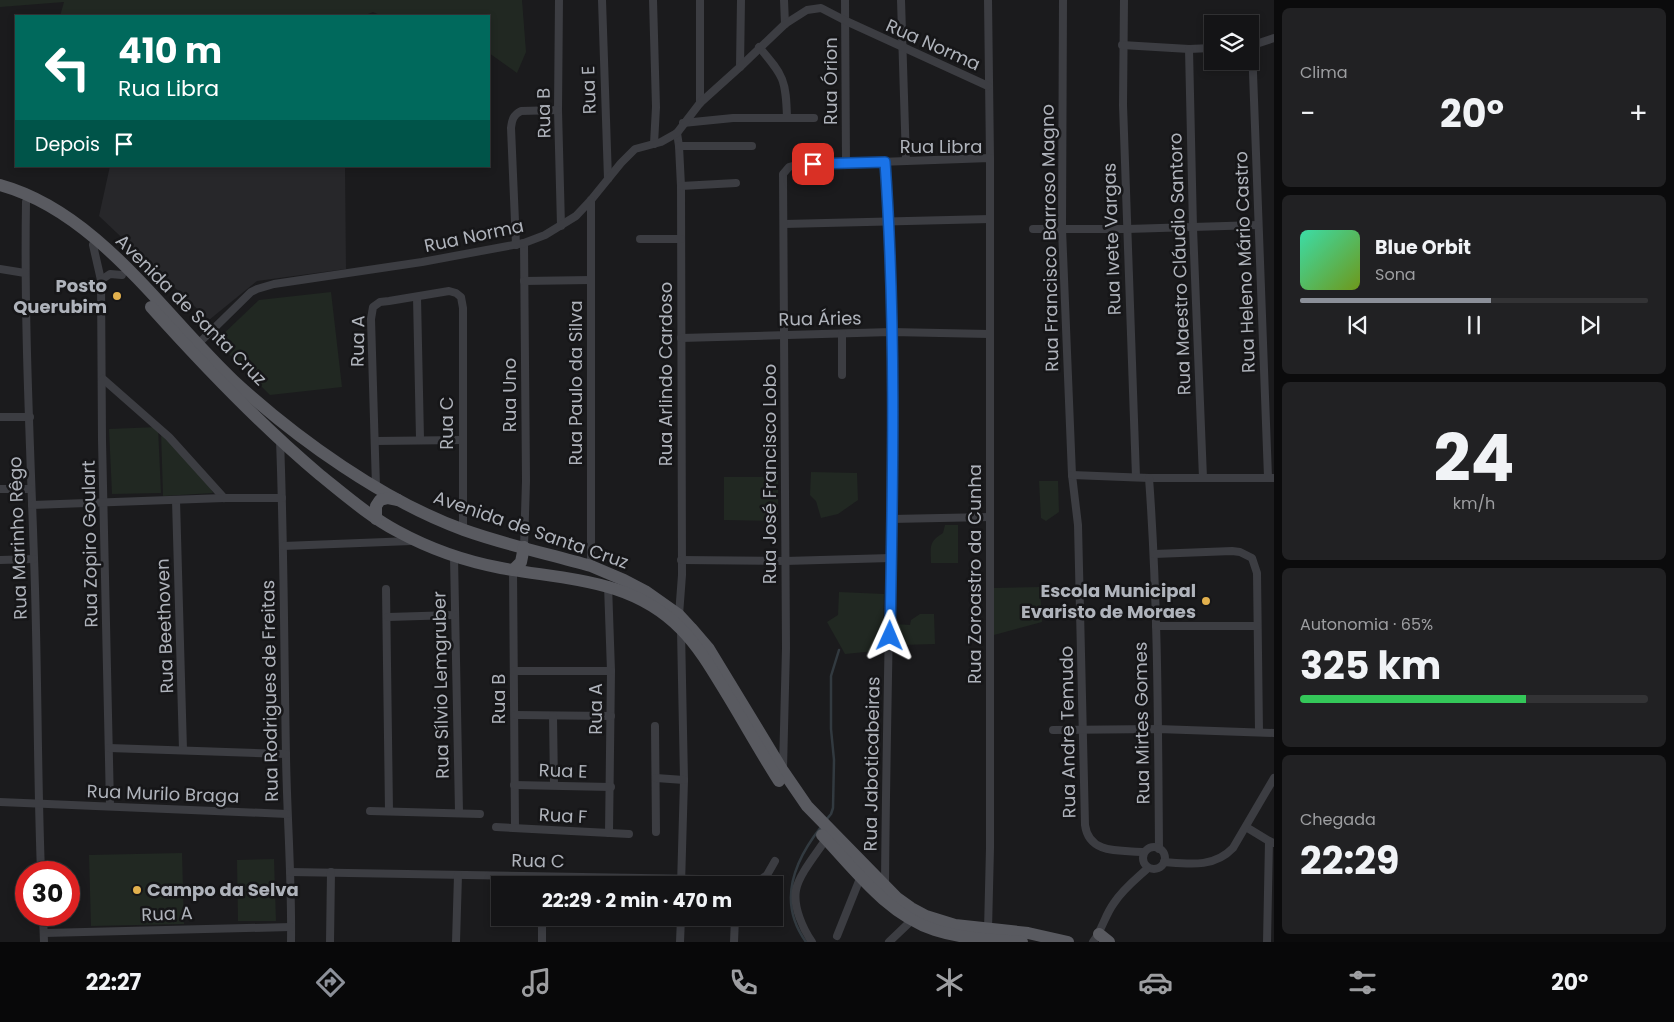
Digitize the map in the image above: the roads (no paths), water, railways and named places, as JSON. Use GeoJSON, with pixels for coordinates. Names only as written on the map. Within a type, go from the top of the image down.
{"type":"FeatureCollection","features":[{"type":"Feature","properties":{"kind":"main road","name":"Avenida de Santa Cruz"},"geometry":{"type":"LineString","coordinates":[[0,185],[30,195],[56,208],[97,240],[234,381],[291,429],[333,460],[376,487],[431,516],[463,529],[592,566],[644,591],[679,615],[709,648],[821,829],[861,876],[882,897],[912,920],[933,929],[972,937],[1022,942]]}},
{"type":"Feature","properties":{"kind":"main road","name":"Avenida de Santa Cruz"},"geometry":{"type":"LineString","coordinates":[[0,192],[54,216],[93,245],[225,387],[280,440],[376,519],[417,541],[454,557],[513,570],[608,585],[655,608],[681,629],[698,649],[789,796],[821,829],[885,887],[912,908],[926,916],[955,925],[1028,933],[1068,942]]}},
{"type":"Feature","properties":{"kind":"main road"},"geometry":{"type":"LineString","coordinates":[[376,519],[376,506],[380,500],[388,498],[400,500]]}},
{"type":"Feature","properties":{"kind":"main road"},"geometry":{"type":"LineString","coordinates":[[513,570],[521,562],[524,547]]}},
{"type":"Feature","properties":{"kind":"street","name":"Rua B"},"geometry":{"type":"LineString","coordinates":[[559,0],[558,110],[562,226]]}},
{"type":"Feature","properties":{"kind":"street","name":"Rua E"},"geometry":{"type":"LineString","coordinates":[[602,0],[608,179]]}},
{"type":"Feature","properties":{"kind":"street"},"geometry":{"type":"LineString","coordinates":[[653,0],[656,106],[654,144]]}},
{"type":"Feature","properties":{"kind":"street"},"geometry":{"type":"LineString","coordinates":[[700,0],[700,103]]}},
{"type":"Feature","properties":{"kind":"street"},"geometry":{"type":"LineString","coordinates":[[740,67],[741,0]]}},
{"type":"Feature","properties":{"kind":"street"},"geometry":{"type":"LineString","coordinates":[[784,0],[785,24]]}},
{"type":"Feature","properties":{"kind":"street","name":"Rua Órion"},"geometry":{"type":"LineString","coordinates":[[846,0],[846,163]]}},
{"type":"Feature","properties":{"kind":"street"},"geometry":{"type":"LineString","coordinates":[[901,0],[906,161]]}},
{"type":"Feature","properties":{"kind":"street"},"geometry":{"type":"LineString","coordinates":[[988,0],[990,158]]}},
{"type":"Feature","properties":{"kind":"street","name":"Rua Francisco Barroso Magno"},"geometry":{"type":"LineString","coordinates":[[1063,0],[1062,229],[1072,475]]}},
{"type":"Feature","properties":{"kind":"street","name":"Rua Ivete Vargas"},"geometry":{"type":"LineString","coordinates":[[1124,0],[1122,45],[1126,229],[1136,477]]}},
{"type":"Feature","properties":{"kind":"street","name":"Rua Norma"},"geometry":{"type":"LineString","coordinates":[[198,344],[244,298],[257,289],[274,284],[422,262],[516,245],[562,226],[576,216],[592,200],[628,155],[635,149],[661,142],[677,133],[700,103],[785,24],[807,10],[821,8],[902,48],[988,86]]}},
{"type":"Feature","properties":{"kind":"street"},"geometry":{"type":"LineString","coordinates":[[1259,43],[1274,38]]}},
{"type":"Feature","properties":{"kind":"street"},"geometry":{"type":"LineString","coordinates":[[1122,45],[1204,48]]}},
{"type":"Feature","properties":{"kind":"street"},"geometry":{"type":"LineString","coordinates":[[759,48],[784,82],[787,118]]}},
{"type":"Feature","properties":{"kind":"street","name":"Rua Maestro Cláudio Santoro"},"geometry":{"type":"LineString","coordinates":[[1189,49],[1193,228],[1203,478]]}},
{"type":"Feature","properties":{"kind":"street","name":"Rua Heleno Mário Castro"},"geometry":{"type":"LineString","coordinates":[[1252,70],[1271,477]]}},
{"type":"Feature","properties":{"kind":"street"},"geometry":{"type":"LineString","coordinates":[[516,245],[511,128],[514,116],[521,111],[558,110]]}},
{"type":"Feature","properties":{"kind":"street"},"geometry":{"type":"LineString","coordinates":[[683,123],[733,118],[814,118]]}},
{"type":"Feature","properties":{"kind":"street","name":"Rua Arlindo Cardoso"},"geometry":{"type":"LineString","coordinates":[[677,133],[681,186],[682,560],[679,615]]}},
{"type":"Feature","properties":{"kind":"street"},"geometry":{"type":"LineString","coordinates":[[679,146],[752,146]]}},
{"type":"Feature","properties":{"kind":"street","name":"Rua Libra"},"geometry":{"type":"LineString","coordinates":[[782,178],[785,170],[796,165],[990,158],[990,219]]}},
{"type":"Feature","properties":{"kind":"street","name":"Rua Jaboticabeiras"},"geometry":{"type":"LineString","coordinates":[[885,162],[889,222],[892,332],[891,558],[885,887]]}},
{"type":"Feature","properties":{"kind":"street","name":"Rua José Francisco Lobo"},"geometry":{"type":"LineString","coordinates":[[782,178],[785,335],[786,648],[783,770]]}},
{"type":"Feature","properties":{"kind":"street"},"geometry":{"type":"LineString","coordinates":[[681,186],[736,183]]}},
{"type":"Feature","properties":{"kind":"street","name":"Rua Paulo da Silva"},"geometry":{"type":"LineString","coordinates":[[592,200],[592,566]]}},
{"type":"Feature","properties":{"kind":"street","name":"Rua Marinho Rêgo"},"geometry":{"type":"LineString","coordinates":[[26,202],[25,273],[41,861]]}},
{"type":"Feature","properties":{"kind":"street"},"geometry":{"type":"LineString","coordinates":[[784,224],[990,219]]}},
{"type":"Feature","properties":{"kind":"street","name":"Rua Zoroastro da Cunha"},"geometry":{"type":"LineString","coordinates":[[988,930],[990,848],[990,219]]}},
{"type":"Feature","properties":{"kind":"street"},"geometry":{"type":"LineString","coordinates":[[1032,229],[1193,228],[1258,225]]}},
{"type":"Feature","properties":{"kind":"street"},"geometry":{"type":"LineString","coordinates":[[640,239],[681,239]]}},
{"type":"Feature","properties":{"kind":"street","name":"Rua Uno"},"geometry":{"type":"LineString","coordinates":[[524,243],[526,481],[524,547]]}},
{"type":"Feature","properties":{"kind":"street","name":"Rua Zopiro Goulart"},"geometry":{"type":"LineString","coordinates":[[93,245],[101,280],[110,806]]}},
{"type":"Feature","properties":{"kind":"street"},"geometry":{"type":"LineString","coordinates":[[0,269],[25,273]]}},
{"type":"Feature","properties":{"kind":"street"},"geometry":{"type":"LineString","coordinates":[[101,280],[110,274],[122,275]]}},
{"type":"Feature","properties":{"kind":"street"},"geometry":{"type":"LineString","coordinates":[[524,281],[591,280]]}},
{"type":"Feature","properties":{"kind":"street","name":"Rua A"},"geometry":{"type":"LineString","coordinates":[[376,487],[371,319],[374,305],[380,302],[449,291],[456,293],[463,300],[463,317]]}},
{"type":"Feature","properties":{"kind":"street"},"geometry":{"type":"LineString","coordinates":[[417,297],[420,439]]}},
{"type":"Feature","properties":{"kind":"street","name":"Rua C"},"geometry":{"type":"LineString","coordinates":[[463,317],[463,529]]}},
{"type":"Feature","properties":{"kind":"street","name":"Rua Áries"},"geometry":{"type":"LineString","coordinates":[[681,338],[892,332],[989,334]]}},
{"type":"Feature","properties":{"kind":"street"},"geometry":{"type":"LineString","coordinates":[[842,334],[842,375]]}},
{"type":"Feature","properties":{"kind":"street"},"geometry":{"type":"LineString","coordinates":[[103,379],[169,437],[224,498]]}},
{"type":"Feature","properties":{"kind":"street"},"geometry":{"type":"LineString","coordinates":[[0,417],[30,417]]}},
{"type":"Feature","properties":{"kind":"street","name":"Rua Rodrigues de Freitas"},"geometry":{"type":"LineString","coordinates":[[280,440],[291,942]]}},
{"type":"Feature","properties":{"kind":"street"},"geometry":{"type":"LineString","coordinates":[[376,441],[462,440]]}},
{"type":"Feature","properties":{"kind":"street"},"geometry":{"type":"LineString","coordinates":[[1072,475],[1149,478],[1271,477]]}},
{"type":"Feature","properties":{"kind":"street","name":"Rua Andre Temudo"},"geometry":{"type":"LineString","coordinates":[[1072,475],[1078,525],[1085,825],[1089,839],[1102,848],[1144,852]]}},
{"type":"Feature","properties":{"kind":"street","name":"Rua Mirtes Gomes"},"geometry":{"type":"LineString","coordinates":[[1149,478],[1156,626],[1159,849]]}},
{"type":"Feature","properties":{"kind":"street"},"geometry":{"type":"LineString","coordinates":[[0,490],[31,489]]}},
{"type":"Feature","properties":{"kind":"street"},"geometry":{"type":"LineString","coordinates":[[32,504],[282,498]]}},
{"type":"Feature","properties":{"kind":"street","name":"Rua Beethoven"},"geometry":{"type":"LineString","coordinates":[[176,500],[183,750]]}},
{"type":"Feature","properties":{"kind":"street"},"geometry":{"type":"LineString","coordinates":[[891,519],[990,517]]}},
{"type":"Feature","properties":{"kind":"street"},"geometry":{"type":"LineString","coordinates":[[283,546],[417,541]]}},
{"type":"Feature","properties":{"kind":"street"},"geometry":{"type":"LineString","coordinates":[[1154,554],[1232,551],[1240,552],[1252,558],[1257,573],[1259,732]]}},
{"type":"Feature","properties":{"kind":"street","name":"Rua Sílvio Lemgruber"},"geometry":{"type":"LineString","coordinates":[[454,557],[459,812]]}},
{"type":"Feature","properties":{"kind":"street"},"geometry":{"type":"LineString","coordinates":[[682,560],[891,558]]}},
{"type":"Feature","properties":{"kind":"street"},"geometry":{"type":"LineString","coordinates":[[0,560],[34,559]]}},
{"type":"Feature","properties":{"kind":"street","name":"Rua B"},"geometry":{"type":"LineString","coordinates":[[513,570],[515,828]]}},
{"type":"Feature","properties":{"kind":"street","name":"Rua A"},"geometry":{"type":"LineString","coordinates":[[608,585],[611,671],[609,833]]}},
{"type":"Feature","properties":{"kind":"street"},"geometry":{"type":"LineString","coordinates":[[386,589],[390,811]]}},
{"type":"Feature","properties":{"kind":"street"},"geometry":{"type":"LineString","coordinates":[[388,617],[454,615]]}},
{"type":"Feature","properties":{"kind":"street"},"geometry":{"type":"LineString","coordinates":[[1156,626],[1257,626]]}},
{"type":"Feature","properties":{"kind":"street"},"geometry":{"type":"LineString","coordinates":[[681,629],[684,780],[681,876]]}},
{"type":"Feature","properties":{"kind":"street"},"geometry":{"type":"LineString","coordinates":[[514,671],[611,671]]}},
{"type":"Feature","properties":{"kind":"street"},"geometry":{"type":"LineString","coordinates":[[515,715],[611,716]]}},
{"type":"Feature","properties":{"kind":"street"},"geometry":{"type":"LineString","coordinates":[[553,716],[554,785]]}},
{"type":"Feature","properties":{"kind":"street"},"geometry":{"type":"LineString","coordinates":[[655,726],[656,832]]}},
{"type":"Feature","properties":{"kind":"street"},"geometry":{"type":"LineString","coordinates":[[1053,730],[1158,729],[1274,733]]}},
{"type":"Feature","properties":{"kind":"street"},"geometry":{"type":"LineString","coordinates":[[109,748],[286,754]]}},
{"type":"Feature","properties":{"kind":"street"},"geometry":{"type":"LineString","coordinates":[[656,778],[684,780]]}},
{"type":"Feature","properties":{"kind":"street"},"geometry":{"type":"LineString","coordinates":[[1164,862],[1204,864],[1217,860],[1227,854],[1246,827],[1274,778]]}},
{"type":"Feature","properties":{"kind":"street","name":"Rua E"},"geometry":{"type":"LineString","coordinates":[[514,785],[611,787]]}},
{"type":"Feature","properties":{"kind":"street","name":"Rua Murilo Braga"},"geometry":{"type":"LineString","coordinates":[[0,802],[287,814]]}},
{"type":"Feature","properties":{"kind":"street"},"geometry":{"type":"LineString","coordinates":[[370,811],[480,814]]}},
{"type":"Feature","properties":{"kind":"street","name":"Rua F"},"geometry":{"type":"LineString","coordinates":[[496,827],[629,834]]}},
{"type":"Feature","properties":{"kind":"street"},"geometry":{"type":"LineString","coordinates":[[1246,827],[1271,842],[1267,942]]}},
{"type":"Feature","properties":{"kind":"street"},"geometry":{"type":"LineString","coordinates":[[812,942],[801,923],[796,890],[821,829]]}},
{"type":"Feature","properties":{"kind":"street"},"geometry":{"type":"LineString","coordinates":[[1149,848],[1159,849],[1163,853],[1164,862],[1156,869],[1148,868],[1143,861],[1144,852],[1149,848]]}},
{"type":"Feature","properties":{"kind":"street","name":"Rua C"},"geometry":{"type":"LineString","coordinates":[[766,876],[775,861]]}},
{"type":"Feature","properties":{"kind":"street"},"geometry":{"type":"LineString","coordinates":[[1100,939],[1113,904],[1122,892],[1148,868]]}},
{"type":"Feature","properties":{"kind":"street","name":"Rua C"},"geometry":{"type":"LineString","coordinates":[[290,872],[458,875],[491,877]]}},
{"type":"Feature","properties":{"kind":"street"},"geometry":{"type":"LineString","coordinates":[[330,942],[331,872]]}},
{"type":"Feature","properties":{"kind":"street"},"geometry":{"type":"LineString","coordinates":[[456,942],[458,875]]}},
{"type":"Feature","properties":{"kind":"street"},"geometry":{"type":"LineString","coordinates":[[837,936],[861,876]]}},
{"type":"Feature","properties":{"kind":"street"},"geometry":{"type":"LineString","coordinates":[[888,942],[912,920]]}},
{"type":"Feature","properties":{"kind":"street"},"geometry":{"type":"LineString","coordinates":[[44,926],[44,942]]}},
{"type":"Feature","properties":{"kind":"street","name":"Rua A"},"geometry":{"type":"LineString","coordinates":[[44,933],[291,926]]}},
{"type":"Feature","properties":{"kind":"street"},"geometry":{"type":"LineString","coordinates":[[542,926],[542,942]]}},
{"type":"Feature","properties":{"kind":"street"},"geometry":{"type":"LineString","coordinates":[[680,942],[681,926]]}},
{"type":"Feature","properties":{"kind":"street"},"geometry":{"type":"LineString","coordinates":[[734,942],[735,926]]}},
{"type":"Feature","properties":{"kind":"waterway"},"geometry":{"type":"LineString","coordinates":[[826,820],[833,808],[834,760],[831,729],[831,676],[839,650]]}},
{"type":"Feature","properties":{"kind":"waterway"},"geometry":{"type":"LineString","coordinates":[[806,942],[797,927],[792,912],[791,897],[797,868],[811,840],[821,827]]}},
{"type":"Feature","properties":{"kind":"place","name":"Posto Querubim"},"geometry":{"type":"Point","coordinates":[117,296]}},
{"type":"Feature","properties":{"kind":"place","name":"Escola Municipal Evaristo de Moraes"},"geometry":{"type":"Point","coordinates":[1206,601]}},
{"type":"Feature","properties":{"kind":"place","name":"Campo da Selva"},"geometry":{"type":"Point","coordinates":[137,890]}}]}
